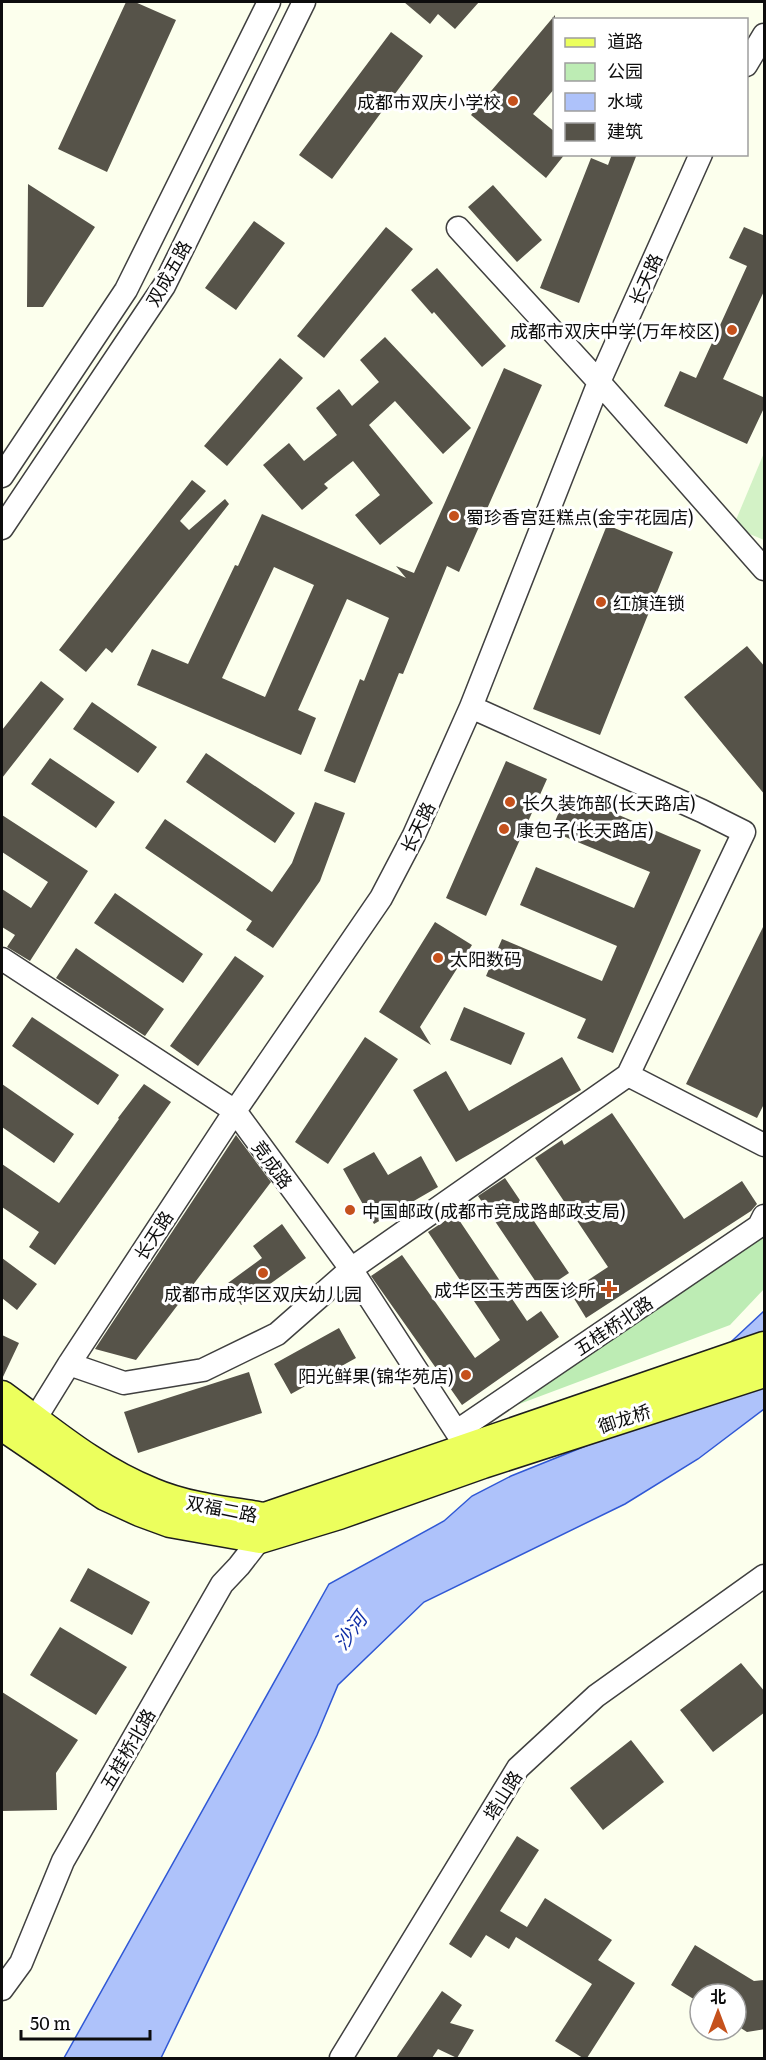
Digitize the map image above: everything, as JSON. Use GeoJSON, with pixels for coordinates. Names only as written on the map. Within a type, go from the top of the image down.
{"type":"FeatureCollection","features":[{"type":"Feature","properties":{"kind":"main road","name":"御龙桥"},"geometry":{"type":"LineString","coordinates":[[530,1425],[765,1346]]}},
{"type":"Feature","properties":{"kind":"main road","name":"御龙桥"},"geometry":{"type":"LineString","coordinates":[[469,1447],[765,1373]]}},
{"type":"Feature","properties":{"kind":"main road","name":"双福二路"},"geometry":{"type":"LineString","coordinates":[[2,1395],[19,1429],[105,1496],[170,1523],[262,1528],[339,1515],[469,1447],[530,1425]]}},
{"type":"Feature","properties":{"kind":"street","name":"双成五路"},"geometry":{"type":"LineString","coordinates":[[2,476],[126,290],[269,2]]}},
{"type":"Feature","properties":{"kind":"street","name":"双成五路"},"geometry":{"type":"LineString","coordinates":[[2,528],[164,286],[304,2]]}},
{"type":"Feature","properties":{"kind":"street"},"geometry":{"type":"LineString","coordinates":[[748,63],[765,35]]}},
{"type":"Feature","properties":{"kind":"street","name":"长天路"},"geometry":{"type":"LineString","coordinates":[[19,1429],[69,1364],[235,1111],[381,898],[414,835],[471,707],[599,382],[700,156]]}},
{"type":"Feature","properties":{"kind":"street"},"geometry":{"type":"LineString","coordinates":[[458,228],[765,569]]}},
{"type":"Feature","properties":{"kind":"street"},"geometry":{"type":"LineString","coordinates":[[69,1364],[124,1383],[202,1370],[277,1334],[351,1269],[628,1075],[744,832],[471,707]]}},
{"type":"Feature","properties":{"kind":"street","name":"竞成路"},"geometry":{"type":"LineString","coordinates":[[2,959],[235,1111],[351,1269],[469,1447]]}},
{"type":"Feature","properties":{"kind":"street"},"geometry":{"type":"LineString","coordinates":[[628,1075],[765,1145]]}},
{"type":"Feature","properties":{"kind":"street","name":"五桂桥北路"},"geometry":{"type":"LineString","coordinates":[[469,1447],[759,1226],[765,1216]]}},
{"type":"Feature","properties":{"kind":"street","name":"五桂桥北路"},"geometry":{"type":"LineString","coordinates":[[2,1989],[21,1963],[63,1861],[222,1584],[240,1566],[262,1528]]}},
{"type":"Feature","properties":{"kind":"street","name":"塔山路"},"geometry":{"type":"LineString","coordinates":[[341,2058],[518,1768],[596,1696],[765,1576]]}},
{"type":"Feature","properties":{"kind":"green space"},"geometry":{"type":"Polygon","coordinates":[[[764,453],[764,540],[733,527],[764,453]]]}},
{"type":"Feature","properties":{"kind":"green space"},"geometry":{"type":"Polygon","coordinates":[[[764,1234],[764,1289],[730,1325],[501,1411],[764,1234]]]}},
{"type":"Feature","properties":{"kind":"water","name":"沙河"},"geometry":{"type":"Polygon","coordinates":[[[764,1311],[764,1409],[698,1459],[625,1504],[424,1602],[338,1685],[317,1735],[161,2058],[64,2058],[329,1584],[444,1521],[472,1496],[511,1476],[613,1435],[718,1354],[764,1311]]]}},
{"type":"Feature","properties":{"kind":"building"},"geometry":{"type":"Polygon","coordinates":[[[126,2],[135,2],[176,20],[107,172],[58,149],[126,2]]]}},
{"type":"Feature","properties":{"kind":"building"},"geometry":{"type":"Polygon","coordinates":[[[404,2],[479,2],[455,29],[438,14],[430,24],[404,2]]]}},
{"type":"Feature","properties":{"kind":"building","name":"成都市双庆小学校"},"geometry":{"type":"Polygon","coordinates":[[[555,15],[553,18],[553,90],[533,114],[553,130],[553,156],[563,156],[546,178],[471,115],[555,15]]]}},
{"type":"Feature","properties":{"kind":"building"},"geometry":{"type":"Polygon","coordinates":[[[391,32],[423,56],[332,179],[299,155],[391,32]]]}},
{"type":"Feature","properties":{"kind":"building"},"geometry":{"type":"Polygon","coordinates":[[[611,156],[636,156],[579,303],[540,288],[591,158],[608,165],[611,156]]]}},
{"type":"Feature","properties":{"kind":"building"},"geometry":{"type":"Polygon","coordinates":[[[28,184],[95,227],[43,307],[27,307],[28,184]]]}},
{"type":"Feature","properties":{"kind":"building"},"geometry":{"type":"Polygon","coordinates":[[[493,185],[542,240],[517,262],[468,207],[493,185]]]}},
{"type":"Feature","properties":{"kind":"building"},"geometry":{"type":"Polygon","coordinates":[[[254,221],[285,243],[236,310],[205,288],[254,221]]]}},
{"type":"Feature","properties":{"kind":"building"},"geometry":{"type":"Polygon","coordinates":[[[386,227],[413,249],[324,358],[297,336],[386,227]]]}},
{"type":"Feature","properties":{"kind":"building","name":"成都市双庆中学(万年校区)"},"geometry":{"type":"Polygon","coordinates":[[[744,227],[765,236],[765,289],[723,379],[765,398],[765,406],[747,444],[664,406],[680,371],[696,378],[747,266],[729,258],[744,227]]]}},
{"type":"Feature","properties":{"kind":"building"},"geometry":{"type":"Polygon","coordinates":[[[437,268],[506,346],[482,367],[434,312],[432,314],[411,290],[437,268]]]}},
{"type":"Feature","properties":{"kind":"building"},"geometry":{"type":"Polygon","coordinates":[[[385,337],[471,428],[443,454],[395,401],[369,425],[433,503],[380,545],[355,515],[380,495],[353,461],[324,484],[328,488],[302,510],[263,465],[289,443],[304,461],[337,435],[316,408],[339,389],[352,406],[379,382],[360,360],[385,337]]]}},
{"type":"Feature","properties":{"kind":"building"},"geometry":{"type":"Polygon","coordinates":[[[280,358],[303,378],[227,466],[204,446],[280,358]]]}},
{"type":"Feature","properties":{"kind":"building"},"geometry":{"type":"Polygon","coordinates":[[[504,368],[542,385],[459,572],[447,566],[403,674],[399,673],[355,783],[324,771],[360,679],[364,681],[389,618],[347,599],[298,710],[316,718],[301,755],[137,685],[152,649],[188,664],[262,514],[406,578],[396,566],[414,573],[504,368]],[[274,567],[222,678],[265,697],[314,585],[274,567]]]}},
{"type":"Feature","properties":{"kind":"building"},"geometry":{"type":"Polygon","coordinates":[[[192,480],[206,491],[180,521],[189,530],[225,499],[229,504],[112,653],[106,648],[86,672],[59,650],[192,480]]]}},
{"type":"Feature","properties":{"kind":"building"},"geometry":{"type":"Polygon","coordinates":[[[607,525],[673,552],[600,735],[533,709],[607,525]]]}},
{"type":"Feature","properties":{"kind":"building"},"geometry":{"type":"Polygon","coordinates":[[[747,646],[765,667],[765,795],[684,697],[747,646]]]}},
{"type":"Feature","properties":{"kind":"building"},"geometry":{"type":"Polygon","coordinates":[[[41,681],[64,699],[2,778],[2,730],[41,681]]]}},
{"type":"Feature","properties":{"kind":"building"},"geometry":{"type":"Polygon","coordinates":[[[92,702],[157,747],[138,773],[73,729],[92,702]]]}},
{"type":"Feature","properties":{"kind":"building"},"geometry":{"type":"Polygon","coordinates":[[[206,753],[295,813],[275,843],[186,782],[206,753]]]}},
{"type":"Feature","properties":{"kind":"building"},"geometry":{"type":"Polygon","coordinates":[[[50,758],[115,802],[96,828],[31,784],[50,758]]]}},
{"type":"Feature","properties":{"kind":"building"},"geometry":{"type":"Polygon","coordinates":[[[506,761],[547,779],[486,916],[446,898],[506,761]]]}},
{"type":"Feature","properties":{"kind":"building"},"geometry":{"type":"Polygon","coordinates":[[[567,793],[701,850],[613,1053],[577,1038],[586,1019],[486,976],[502,939],[602,981],[617,946],[520,905],[536,867],[634,908],[650,872],[551,831],[567,793]]]}},
{"type":"Feature","properties":{"kind":"building"},"geometry":{"type":"Polygon","coordinates":[[[315,802],[345,813],[320,881],[273,948],[246,930],[252,921],[145,848],[165,819],[272,892],[292,863],[315,802]]]}},
{"type":"Feature","properties":{"kind":"building"},"geometry":{"type":"Polygon","coordinates":[[[2,815],[88,871],[30,961],[7,947],[15,935],[2,927],[2,889],[31,908],[48,882],[2,852],[2,815]]]}},
{"type":"Feature","properties":{"kind":"building"},"geometry":{"type":"Polygon","coordinates":[[[115,893],[203,954],[183,983],[94,923],[115,893]]]}},
{"type":"Feature","properties":{"kind":"building"},"geometry":{"type":"Polygon","coordinates":[[[435,922],[472,945],[420,1027],[431,1045],[379,1012],[435,922]]]}},
{"type":"Feature","properties":{"kind":"building"},"geometry":{"type":"Polygon","coordinates":[[[765,923],[765,1102],[757,1118],[686,1084],[765,923]]]}},
{"type":"Feature","properties":{"kind":"building"},"geometry":{"type":"Polygon","coordinates":[[[76,948],[164,1009],[145,1036],[56,978],[76,948]]]}},
{"type":"Feature","properties":{"kind":"building"},"geometry":{"type":"Polygon","coordinates":[[[235,956],[264,976],[198,1066],[170,1046],[235,956]]]}},
{"type":"Feature","properties":{"kind":"building"},"geometry":{"type":"Polygon","coordinates":[[[464,1007],[525,1033],[511,1065],[450,1040],[464,1007]]]}},
{"type":"Feature","properties":{"kind":"building"},"geometry":{"type":"Polygon","coordinates":[[[32,1017],[119,1075],[98,1105],[12,1046],[32,1017]]]}},
{"type":"Feature","properties":{"kind":"building"},"geometry":{"type":"Polygon","coordinates":[[[365,1037],[398,1059],[328,1164],[295,1142],[365,1037]]]}},
{"type":"Feature","properties":{"kind":"building"},"geometry":{"type":"Polygon","coordinates":[[[562,1057],[581,1090],[456,1162],[413,1090],[446,1071],[469,1111],[562,1057]]]}},
{"type":"Feature","properties":{"kind":"building"},"geometry":{"type":"Polygon","coordinates":[[[2,1084],[74,1134],[54,1163],[2,1127],[2,1084]]]}},
{"type":"Feature","properties":{"kind":"building"},"geometry":{"type":"Polygon","coordinates":[[[144,1084],[171,1102],[55,1265],[29,1247],[39,1232],[2,1207],[2,1164],[59,1203],[144,1084]]]}},
{"type":"Feature","properties":{"kind":"building"},"geometry":{"type":"Polygon","coordinates":[[[612,1113],[684,1219],[742,1181],[757,1204],[751,1211],[586,1318],[570,1292],[608,1267],[535,1158],[562,1140],[564,1145],[612,1113]]]}},
{"type":"Feature","properties":{"kind":"building"},"geometry":{"type":"Polygon","coordinates":[[[236,1135],[271,1182],[136,1360],[95,1349],[236,1135]]]}},
{"type":"Feature","properties":{"kind":"building"},"geometry":{"type":"Polygon","coordinates":[[[374,1152],[388,1175],[421,1156],[438,1187],[374,1224],[343,1169],[374,1152]]]}},
{"type":"Feature","properties":{"kind":"building"},"geometry":{"type":"Polygon","coordinates":[[[505,1178],[569,1273],[542,1291],[478,1196],[505,1178]]]}},
{"type":"Feature","properties":{"kind":"building"},"geometry":{"type":"Polygon","coordinates":[[[455,1214],[527,1321],[541,1311],[559,1337],[462,1405],[371,1276],[402,1255],[475,1358],[500,1340],[428,1232],[455,1214]]]}},
{"type":"Feature","properties":{"kind":"building","name":"成都市成华区双庆幼儿园"},"geometry":{"type":"Polygon","coordinates":[[[282,1224],[306,1258],[241,1305],[228,1283],[262,1258],[253,1246],[282,1224]]]}},
{"type":"Feature","properties":{"kind":"building"},"geometry":{"type":"Polygon","coordinates":[[[2,1258],[37,1284],[17,1310],[2,1298],[2,1258]]]}},
{"type":"Feature","properties":{"kind":"building"},"geometry":{"type":"Polygon","coordinates":[[[339,1328],[356,1358],[291,1394],[274,1364],[339,1328]]]}},
{"type":"Feature","properties":{"kind":"building"},"geometry":{"type":"Polygon","coordinates":[[[2,1335],[19,1343],[2,1379],[2,1335]]]}},
{"type":"Feature","properties":{"kind":"building"},"geometry":{"type":"Polygon","coordinates":[[[249,1372],[262,1413],[138,1453],[124,1412],[249,1372]]]}},
{"type":"Feature","properties":{"kind":"building"},"geometry":{"type":"Polygon","coordinates":[[[88,1568],[150,1602],[132,1635],[70,1601],[88,1568]]]}},
{"type":"Feature","properties":{"kind":"building"},"geometry":{"type":"Polygon","coordinates":[[[60,1627],[127,1667],[96,1715],[30,1675],[60,1627]]]}},
{"type":"Feature","properties":{"kind":"building"},"geometry":{"type":"Polygon","coordinates":[[[741,1663],[765,1692],[765,1712],[713,1752],[680,1710],[741,1663]]]}},
{"type":"Feature","properties":{"kind":"building"},"geometry":{"type":"Polygon","coordinates":[[[2,1692],[78,1740],[56,1773],[57,1810],[2,1811],[2,1692]]]}},
{"type":"Feature","properties":{"kind":"building"},"geometry":{"type":"Polygon","coordinates":[[[631,1740],[664,1782],[603,1830],[570,1788],[631,1740]]]}},
{"type":"Feature","properties":{"kind":"building"},"geometry":{"type":"Polygon","coordinates":[[[517,1836],[539,1850],[500,1911],[527,1927],[545,1898],[612,1940],[598,1960],[635,1983],[587,2058],[583,2058],[555,2041],[592,1984],[516,1937],[509,1949],[486,1935],[471,1958],[449,1944],[517,1836]]]}},
{"type":"Feature","properties":{"kind":"building"},"geometry":{"type":"Polygon","coordinates":[[[695,1945],[754,1981],[765,1980],[765,2029],[748,2032],[748,1982],[688,1982],[688,1996],[671,1985],[695,1945]]]}},
{"type":"Feature","properties":{"kind":"building"},"geometry":{"type":"Polygon","coordinates":[[[442,1991],[462,2005],[450,2023],[474,2030],[457,2058],[438,2049],[432,2058],[396,2058],[442,1991]]]}},
{"type":"Feature","properties":{"kind":"place","name":"成都市双庆小学校"},"geometry":{"type":"Point","coordinates":[513,101]}},
{"type":"Feature","properties":{"kind":"place","name":"成都市双庆中学(万年校区)"},"geometry":{"type":"Point","coordinates":[732,330]}},
{"type":"Feature","properties":{"kind":"place","name":"蜀珍香宫廷糕点(金宇花园店)"},"geometry":{"type":"Point","coordinates":[454,516]}},
{"type":"Feature","properties":{"kind":"place","name":"红旗连锁"},"geometry":{"type":"Point","coordinates":[601,602]}},
{"type":"Feature","properties":{"kind":"place","name":"长久装饰部(长天路店)"},"geometry":{"type":"Point","coordinates":[510,802]}},
{"type":"Feature","properties":{"kind":"place","name":"康包子(长天路店)"},"geometry":{"type":"Point","coordinates":[504,829]}},
{"type":"Feature","properties":{"kind":"place","name":"太阳数码"},"geometry":{"type":"Point","coordinates":[438,958]}},
{"type":"Feature","properties":{"kind":"place","name":"中国邮政(成都市竞成路邮政支局)"},"geometry":{"type":"Point","coordinates":[350,1210]}},
{"type":"Feature","properties":{"kind":"place","name":"成都市成华区双庆幼儿园"},"geometry":{"type":"Point","coordinates":[263,1273]}},
{"type":"Feature","properties":{"kind":"place","name":"成华区玉芳西医诊所"},"geometry":{"type":"Point","coordinates":[609,1289]}},
{"type":"Feature","properties":{"kind":"place","name":"阳光鲜果(锦华苑店)"},"geometry":{"type":"Point","coordinates":[466,1375]}}]}
